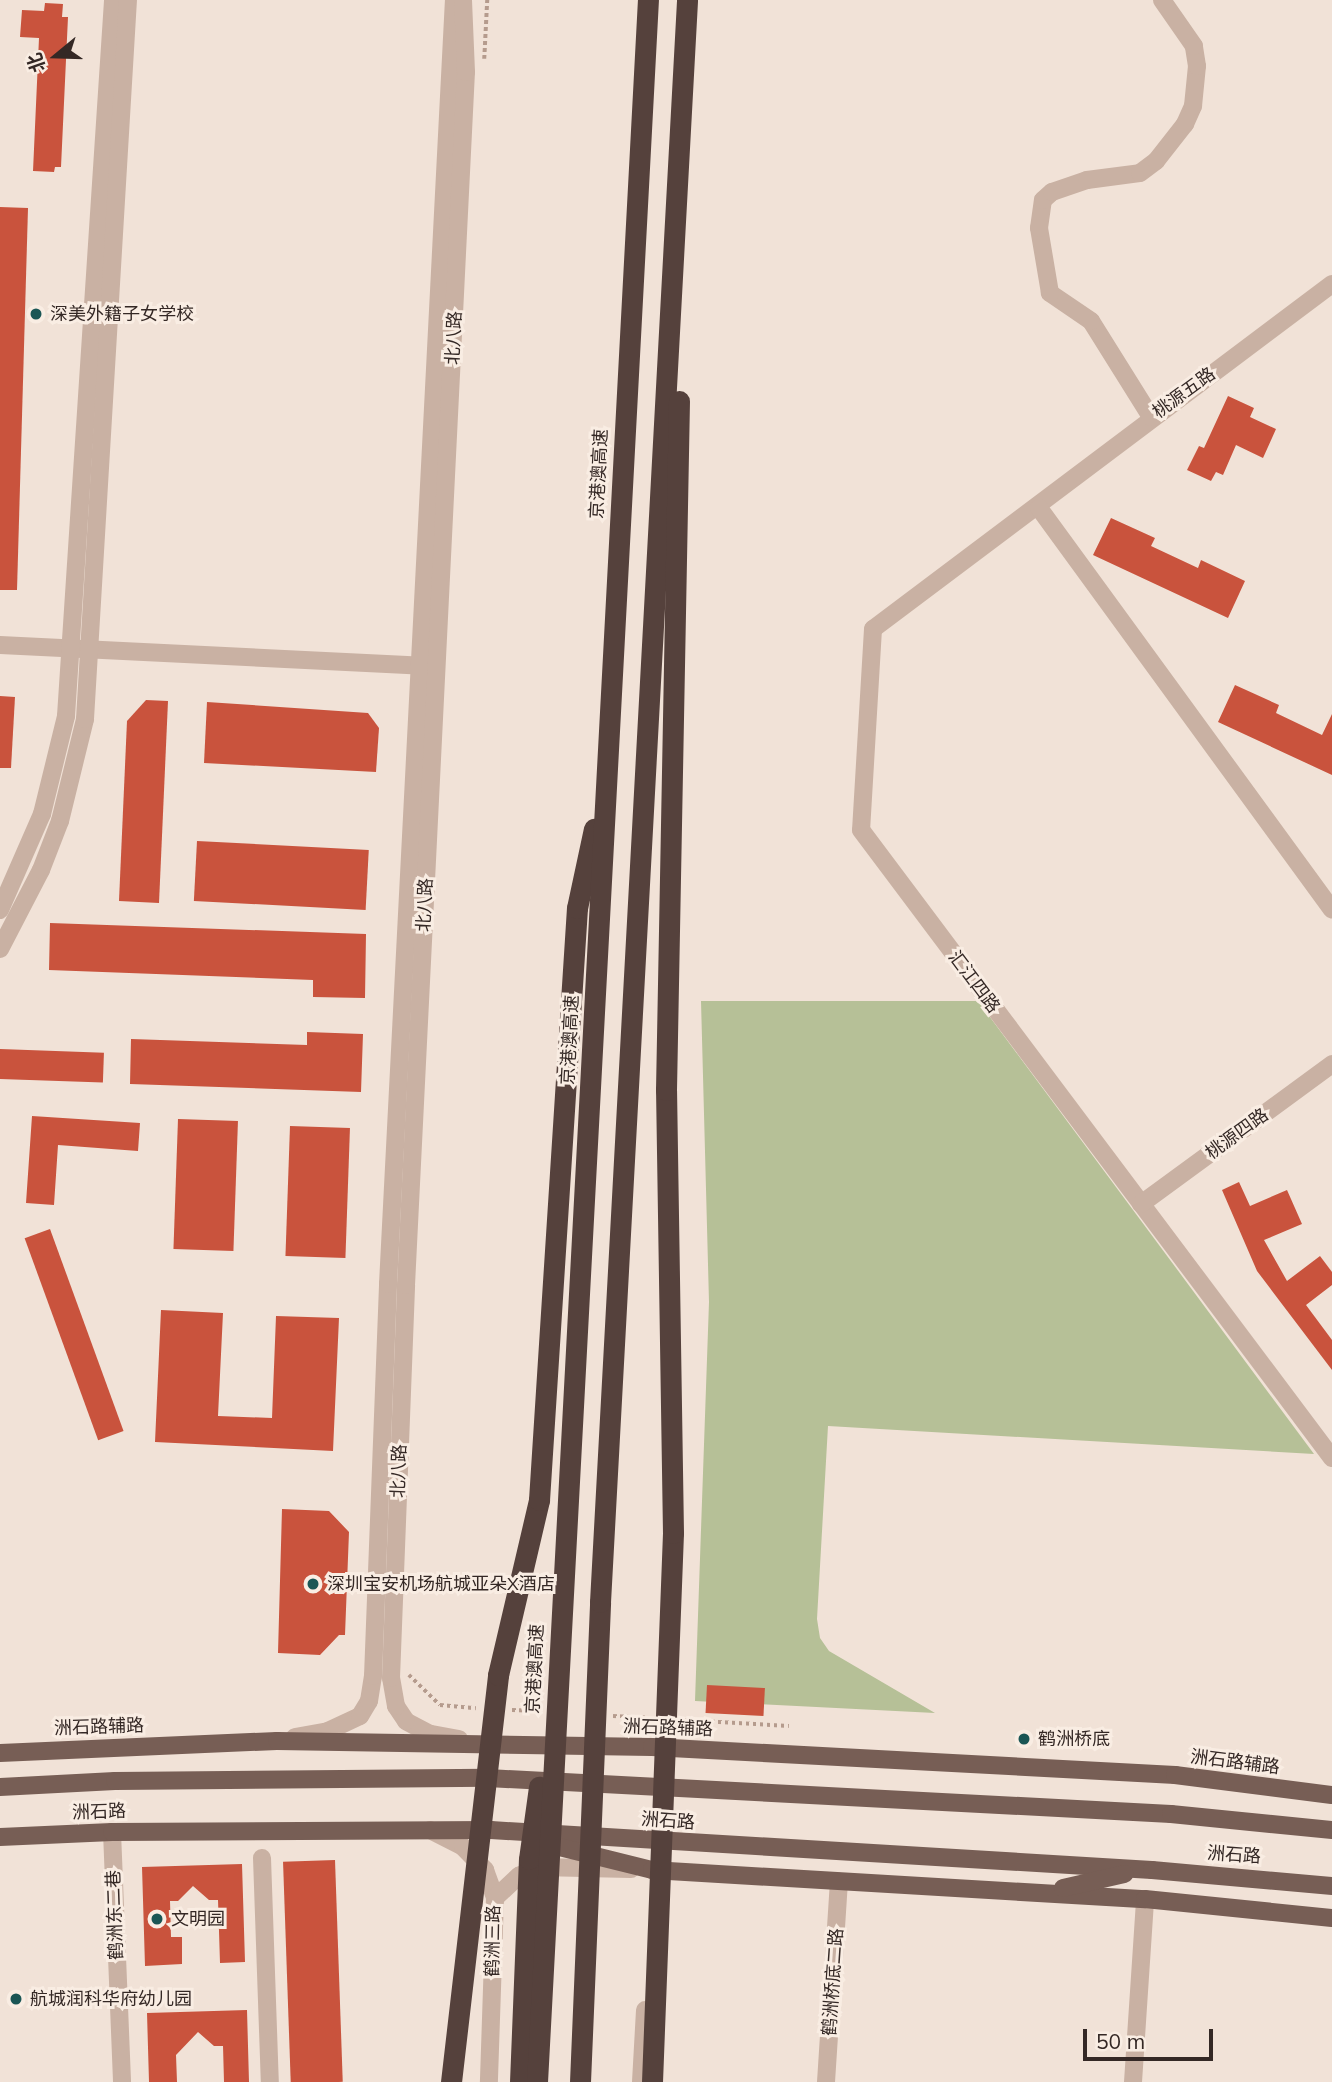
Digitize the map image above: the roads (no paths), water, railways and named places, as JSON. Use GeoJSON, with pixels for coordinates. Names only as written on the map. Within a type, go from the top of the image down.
{"type":"FeatureCollection","features":[{"type":"Feature","properties":{"kind":"highway","name":"京港澳高速"},"geometry":{"type":"LineString","coordinates":[[537,2082],[648,0]]}},
{"type":"Feature","properties":{"kind":"highway"},"geometry":{"type":"LineString","coordinates":[[580,2082],[600,1602],[687,0]]}},
{"type":"Feature","properties":{"kind":"highway"},"geometry":{"type":"LineString","coordinates":[[652,2082],[673,1533],[666,1090],[684,64]]}},
{"type":"Feature","properties":{"kind":"highway"},"geometry":{"type":"LineString","coordinates":[[451,2082],[498,1675],[539,1500],[577,908],[608,762]]}},
{"type":"Feature","properties":{"kind":"highway"},"geometry":{"type":"LineString","coordinates":[[520,2082],[529,1859],[559,1635]]}},
{"type":"Feature","properties":{"kind":"highway"},"geometry":{"type":"LineString","coordinates":[[583,1996],[587,2082]]}},
{"type":"Feature","properties":{"kind":"main road","name":"洲石路辅路"},"geometry":{"type":"LineString","coordinates":[[0,1753],[277,1741],[652,1747],[1175,1775],[1332,1795]]}},
{"type":"Feature","properties":{"kind":"main road","name":"洲石路"},"geometry":{"type":"LineString","coordinates":[[0,1787],[115,1781],[488,1778],[1171,1814],[1332,1830]]}},
{"type":"Feature","properties":{"kind":"main road","name":"洲石路"},"geometry":{"type":"LineString","coordinates":[[0,1837],[112,1832],[491,1830],[1152,1870],[1332,1886]]}},
{"type":"Feature","properties":{"kind":"main road"},"geometry":{"type":"LineString","coordinates":[[491,1830],[652,1871],[1144,1899],[1332,1918]]}},
{"type":"Feature","properties":{"kind":"main road"},"geometry":{"type":"LineString","coordinates":[[1038,1892],[1152,1870]]}},
{"type":"Feature","properties":{"kind":"street"},"geometry":{"type":"LineString","coordinates":[[0,910],[42,814],[66,716],[73,649],[113,0]]}},
{"type":"Feature","properties":{"kind":"street"},"geometry":{"type":"LineString","coordinates":[[0,948],[41,870],[60,821],[85,719],[92,649],[128,0]]}},
{"type":"Feature","properties":{"kind":"street","name":"北八路"},"geometry":{"type":"LineString","coordinates":[[454,0],[391,1678],[396,1706],[406,1721],[430,1734],[486,1744]]}},
{"type":"Feature","properties":{"kind":"street","name":"北八路"},"geometry":{"type":"LineString","coordinates":[[277,1741],[328,1731],[360,1716],[369,1701],[373,1676],[389,1256],[430,666],[466,72],[463,0]]}},
{"type":"Feature","properties":{"kind":"street"},"geometry":{"type":"LineString","coordinates":[[1152,417],[1091,321],[1050,293],[1039,228],[1043,200],[1052,192],[1087,180],[1139,173],[1156,161],[1185,124],[1193,106],[1197,66],[1194,46],[1162,0]]}},
{"type":"Feature","properties":{"kind":"street","name":"桃源五路"},"geometry":{"type":"LineString","coordinates":[[1039,508],[1152,417],[1332,284]]}},
{"type":"Feature","properties":{"kind":"street"},"geometry":{"type":"LineString","coordinates":[[1039,508],[1332,910]]}},
{"type":"Feature","properties":{"kind":"street","name":"汇江四路"},"geometry":{"type":"LineString","coordinates":[[1039,508],[873,629],[861,830],[1332,1458]]}},
{"type":"Feature","properties":{"kind":"street"},"geometry":{"type":"LineString","coordinates":[[0,645],[430,666]]}},
{"type":"Feature","properties":{"kind":"street","name":"桃源四路"},"geometry":{"type":"LineString","coordinates":[[1141,1204],[1332,1064]]}},
{"type":"Feature","properties":{"kind":"street","name":"鹤洲三路"},"geometry":{"type":"LineString","coordinates":[[430,1830],[463,1847],[485,1871],[495,1898],[489,2082]]}},
{"type":"Feature","properties":{"kind":"street","name":"鹤洲东二巷"},"geometry":{"type":"LineString","coordinates":[[112,1832],[122,2082]]}},
{"type":"Feature","properties":{"kind":"street"},"geometry":{"type":"LineString","coordinates":[[262,1858],[270,2082]]}},
{"type":"Feature","properties":{"kind":"street"},"geometry":{"type":"LineString","coordinates":[[495,1898],[519,1876],[538,1867],[652,1871],[641,2082]]}},
{"type":"Feature","properties":{"kind":"street","name":"鹤洲桥底二路"},"geometry":{"type":"LineString","coordinates":[[827,2082],[839,1881]]}},
{"type":"Feature","properties":{"kind":"street"},"geometry":{"type":"LineString","coordinates":[[1133,2082],[1144,1899]]}},
{"type":"Feature","properties":{"kind":"place","name":"深美外籍子女学校"},"geometry":{"type":"Point","coordinates":[36,314]}},
{"type":"Feature","properties":{"kind":"place","name":"深圳宝安机场航城亚朵X酒店"},"geometry":{"type":"Point","coordinates":[313,1584]}},
{"type":"Feature","properties":{"kind":"place","name":"鹤洲桥底"},"geometry":{"type":"Point","coordinates":[1024,1739]}},
{"type":"Feature","properties":{"kind":"place","name":"文明园"},"geometry":{"type":"Point","coordinates":[157,1919]}},
{"type":"Feature","properties":{"kind":"place","name":"航城润科华府幼儿园"},"geometry":{"type":"Point","coordinates":[16,1999]}}]}
